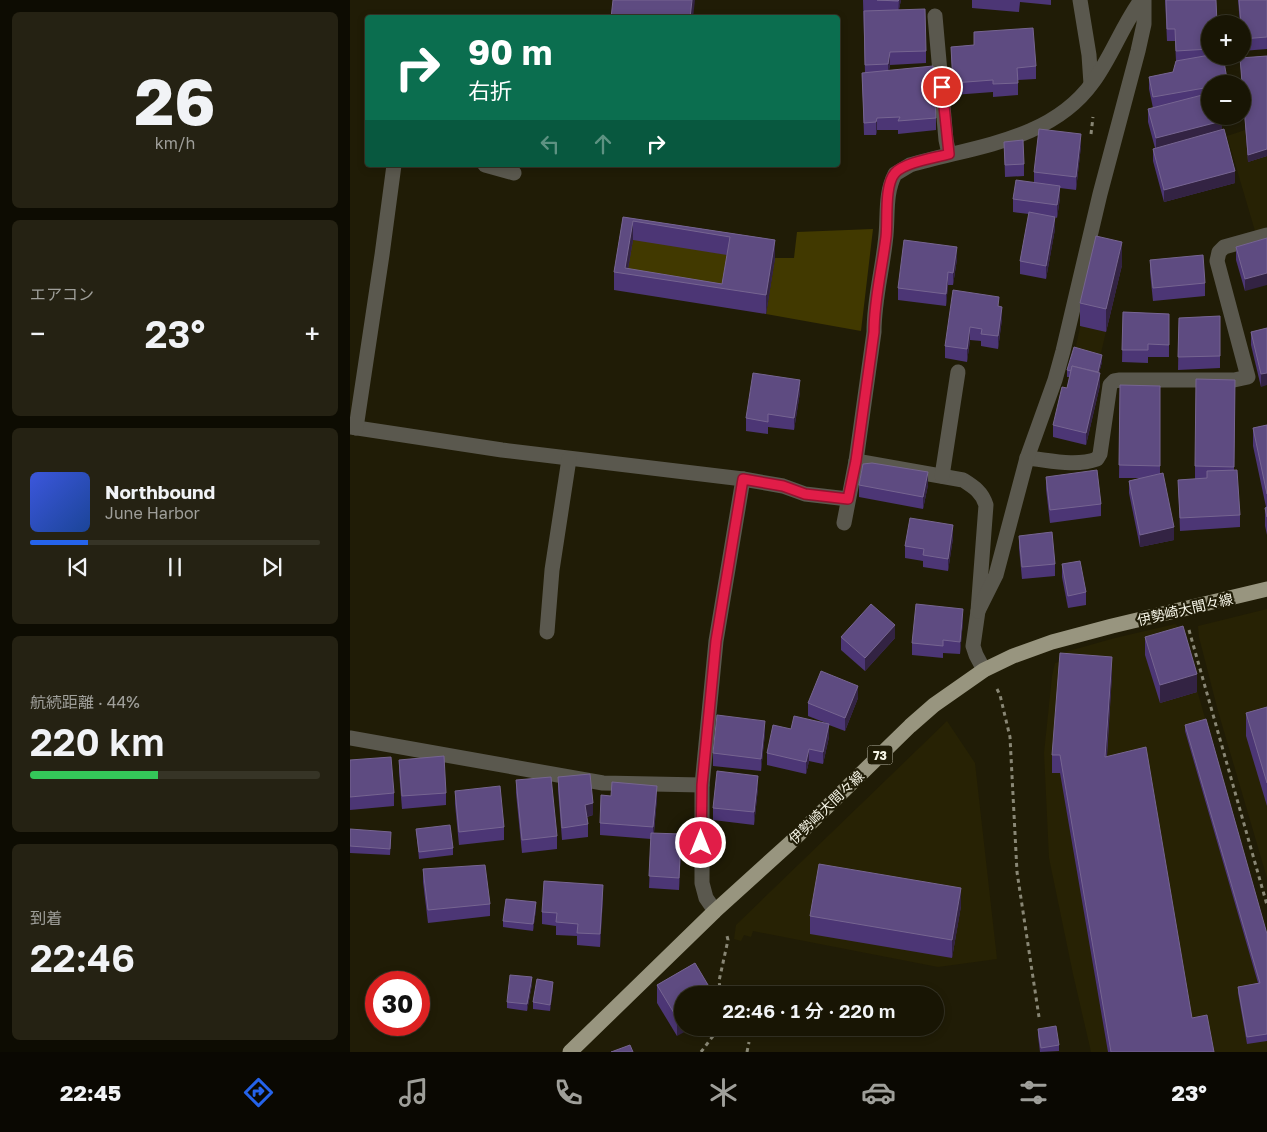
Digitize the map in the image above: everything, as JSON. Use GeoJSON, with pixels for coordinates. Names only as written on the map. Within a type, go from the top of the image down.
{"type":"FeatureCollection","features":[{"type":"Feature","properties":{"kind":"main road","name":"伊勢崎大間々線"},"geometry":{"type":"LineString","coordinates":[[570,1052],[910,726],[934,705],[984,670],[1020,653],[1060,640],[1267,589]]}},
{"type":"Feature","properties":{"kind":"street"},"geometry":{"type":"LineString","coordinates":[[1080,0],[1085,26],[1091,84]]}},
{"type":"Feature","properties":{"kind":"street"},"geometry":{"type":"LineString","coordinates":[[844,523],[856,461],[874,332],[874,311],[886,236],[888,192],[894,174],[910,165],[1018,136],[1038,128],[1068,110],[1101,71],[1130,16],[1143,0]]}},
{"type":"Feature","properties":{"kind":"street"},"geometry":{"type":"LineString","coordinates":[[978,611],[996,574],[1027,458],[1055,380],[1063,351],[1100,194],[1138,51],[1144,24],[1143,0]]}},
{"type":"Feature","properties":{"kind":"street"},"geometry":{"type":"LineString","coordinates":[[935,16],[946,140],[949,154]]}},
{"type":"Feature","properties":{"kind":"street"},"geometry":{"type":"LineString","coordinates":[[394,167],[382,255],[353,428],[569,459],[743,479],[783,486],[805,494],[848,499]]}},
{"type":"Feature","properties":{"kind":"street"},"geometry":{"type":"LineString","coordinates":[[492,167],[514,173]]}},
{"type":"Feature","properties":{"kind":"street"},"geometry":{"type":"LineString","coordinates":[[1027,458],[1058,462],[1089,462],[1097,459],[1100,454],[1110,385],[1114,381],[1234,380],[1248,377],[1217,261],[1219,252],[1224,247],[1267,235]]}},
{"type":"Feature","properties":{"kind":"street"},"geometry":{"type":"LineString","coordinates":[[942,476],[958,372]]}},
{"type":"Feature","properties":{"kind":"street"},"geometry":{"type":"LineString","coordinates":[[547,632],[552,570],[569,459]]}},
{"type":"Feature","properties":{"kind":"street"},"geometry":{"type":"LineString","coordinates":[[856,461],[963,480],[977,489],[984,498],[986,505],[978,611],[973,646],[984,670]]}},
{"type":"Feature","properties":{"kind":"street"},"geometry":{"type":"LineString","coordinates":[[715,911],[706,898],[702,883],[702,785],[716,641],[743,479]]}},
{"type":"Feature","properties":{"kind":"street"},"geometry":{"type":"LineString","coordinates":[[350,738],[603,783],[702,785]]}},
{"type":"Feature","properties":{"kind":"path"},"geometry":{"type":"LineString","coordinates":[[1188,624],[1267,904]]}},
{"type":"Feature","properties":{"kind":"path"},"geometry":{"type":"LineString","coordinates":[[984,670],[1000,695],[1010,737],[1017,872],[1040,1017]]}},
{"type":"Feature","properties":{"kind":"path"},"geometry":{"type":"LineString","coordinates":[[719,986],[728,940],[727,936]]}},
{"type":"Feature","properties":{"kind":"path"},"geometry":{"type":"LineString","coordinates":[[701,1052],[714,1036]]}},
{"type":"Feature","properties":{"kind":"path"},"geometry":{"type":"LineString","coordinates":[[747,1052],[749,1042]]}},
{"type":"Feature","properties":{"kind":"shaded area"},"geometry":{"type":"Polygon","coordinates":[[[1267,59],[1267,227],[1255,231],[1227,136],[1245,130],[1245,125],[1251,125],[1251,75],[1241,75],[1240,65],[1251,65],[1251,60],[1267,59]]]}},
{"type":"Feature","properties":{"kind":"shaded area"},"geometry":{"type":"Polygon","coordinates":[[[873,229],[861,331],[766,314],[775,258],[794,258],[797,232],[873,229]]]}},
{"type":"Feature","properties":{"kind":"shaded area"},"geometry":{"type":"Polygon","coordinates":[[[633,239],[730,255],[722,302],[625,286],[633,239]]]}},
{"type":"Feature","properties":{"kind":"shaded area"},"geometry":{"type":"Polygon","coordinates":[[[1096,259],[1122,265],[1099,361],[1074,354],[1096,259]]]}},
{"type":"Feature","properties":{"kind":"shaded area"},"geometry":{"type":"Polygon","coordinates":[[[1267,609],[1267,878],[1218,711],[1199,637],[1198,626],[1267,609]]]}},
{"type":"Feature","properties":{"kind":"shaded area"},"geometry":{"type":"Polygon","coordinates":[[[1175,624],[1179,627],[1267,935],[1267,1052],[1091,1052],[1073,974],[1049,858],[1044,753],[1055,663],[1066,660],[1065,652],[1175,624]]]}},
{"type":"Feature","properties":{"kind":"shaded area"},"geometry":{"type":"Polygon","coordinates":[[[947,721],[975,763],[997,959],[938,967],[753,931],[751,937],[744,935],[741,941],[734,939],[736,925],[947,721]]]}},
{"type":"Feature","properties":{"kind":"building"},"geometry":{"type":"Polygon","coordinates":[[[613,0],[692,0],[690,15],[611,15],[613,0]]]}},
{"type":"Feature","properties":{"kind":"building"},"geometry":{"type":"Polygon","coordinates":[[[1166,0],[1216,0],[1217,15],[1201,15],[1201,50],[1176,51],[1175,29],[1167,29],[1166,0]]]}},
{"type":"Feature","properties":{"kind":"building"},"geometry":{"type":"Polygon","coordinates":[[[1239,0],[1267,0],[1267,37],[1251,38],[1251,15],[1240,15],[1239,0]]]}},
{"type":"Feature","properties":{"kind":"building"},"geometry":{"type":"Polygon","coordinates":[[[925,9],[926,51],[890,52],[888,64],[865,65],[864,11],[925,9]]]}},
{"type":"Feature","properties":{"kind":"building"},"geometry":{"type":"Polygon","coordinates":[[[1033,28],[1036,66],[1017,68],[1018,83],[993,84],[993,80],[953,83],[951,47],[974,45],[974,32],[1033,28]]]}},
{"type":"Feature","properties":{"kind":"building"},"geometry":{"type":"Polygon","coordinates":[[[1267,56],[1267,149],[1248,155],[1246,125],[1251,125],[1251,75],[1241,75],[1241,65],[1251,65],[1251,57],[1267,56]]]}},
{"type":"Feature","properties":{"kind":"building"},"geometry":{"type":"Polygon","coordinates":[[[1201,57],[1201,65],[1225,65],[1226,75],[1201,75],[1201,89],[1153,97],[1149,77],[1173,72],[1176,61],[1201,57]]]}},
{"type":"Feature","properties":{"kind":"building"},"geometry":{"type":"Polygon","coordinates":[[[933,66],[936,118],[898,121],[900,117],[877,118],[876,122],[864,123],[862,73],[933,66]]]}},
{"type":"Feature","properties":{"kind":"building"},"geometry":{"type":"Polygon","coordinates":[[[1201,95],[1201,125],[1206,125],[1156,138],[1148,109],[1201,95]]]}},
{"type":"Feature","properties":{"kind":"building"},"geometry":{"type":"Polygon","coordinates":[[[1039,129],[1081,134],[1076,177],[1034,172],[1039,129]]]}},
{"type":"Feature","properties":{"kind":"building"},"geometry":{"type":"Polygon","coordinates":[[[1224,129],[1235,171],[1164,190],[1153,149],[1224,129]]]}},
{"type":"Feature","properties":{"kind":"building"},"geometry":{"type":"Polygon","coordinates":[[[1023,140],[1024,164],[1005,165],[1004,142],[1023,140]]]}},
{"type":"Feature","properties":{"kind":"building"},"geometry":{"type":"Polygon","coordinates":[[[1016,180],[1060,186],[1057,205],[1013,199],[1016,180]]]}},
{"type":"Feature","properties":{"kind":"building"},"geometry":{"type":"Polygon","coordinates":[[[1029,212],[1055,217],[1046,266],[1020,261],[1029,212]]]}},
{"type":"Feature","properties":{"kind":"building"},"geometry":{"type":"Polygon","coordinates":[[[623,217],[775,240],[766,295],[614,272],[623,217]],[[633,221],[625,268],[722,284],[730,237],[633,221]]]}},
{"type":"Feature","properties":{"kind":"building"},"geometry":{"type":"Polygon","coordinates":[[[1096,236],[1122,242],[1106,309],[1080,303],[1096,236]]]}},
{"type":"Feature","properties":{"kind":"building"},"geometry":{"type":"Polygon","coordinates":[[[1267,238],[1267,273],[1245,279],[1236,247],[1267,238]]]}},
{"type":"Feature","properties":{"kind":"building"},"geometry":{"type":"Polygon","coordinates":[[[904,240],[957,247],[953,273],[948,272],[946,294],[898,288],[904,240]]]}},
{"type":"Feature","properties":{"kind":"building"},"geometry":{"type":"Polygon","coordinates":[[[1203,255],[1205,283],[1153,288],[1150,260],[1203,255]]]}},
{"type":"Feature","properties":{"kind":"building"},"geometry":{"type":"Polygon","coordinates":[[[953,290],[999,297],[998,306],[1002,307],[998,336],[981,334],[982,329],[970,327],[967,349],[945,346],[953,290]]]}},
{"type":"Feature","properties":{"kind":"building"},"geometry":{"type":"Polygon","coordinates":[[[1123,312],[1169,314],[1169,345],[1148,344],[1148,350],[1122,350],[1123,312]]]}},
{"type":"Feature","properties":{"kind":"building"},"geometry":{"type":"Polygon","coordinates":[[[1220,316],[1220,356],[1178,357],[1179,318],[1220,316]]]}},
{"type":"Feature","properties":{"kind":"building"},"geometry":{"type":"Polygon","coordinates":[[[1267,328],[1267,373],[1261,374],[1251,332],[1267,328]]]}},
{"type":"Feature","properties":{"kind":"building"},"geometry":{"type":"Polygon","coordinates":[[[1074,347],[1102,355],[1098,372],[1072,366],[1071,371],[1067,370],[1074,347]]]}},
{"type":"Feature","properties":{"kind":"building"},"geometry":{"type":"Polygon","coordinates":[[[1072,366],[1100,373],[1086,433],[1053,425],[1062,387],[1067,388],[1072,366]]]}},
{"type":"Feature","properties":{"kind":"building"},"geometry":{"type":"Polygon","coordinates":[[[753,373],[800,380],[794,418],[768,414],[768,422],[746,418],[753,373]]]}},
{"type":"Feature","properties":{"kind":"building"},"geometry":{"type":"Polygon","coordinates":[[[1196,379],[1235,380],[1234,467],[1195,466],[1196,379]]]}},
{"type":"Feature","properties":{"kind":"building"},"geometry":{"type":"Polygon","coordinates":[[[1120,385],[1160,386],[1160,466],[1119,465],[1120,385]]]}},
{"type":"Feature","properties":{"kind":"building"},"geometry":{"type":"Polygon","coordinates":[[[1267,425],[1267,494],[1253,428],[1267,425]]]}},
{"type":"Feature","properties":{"kind":"building"},"geometry":{"type":"Polygon","coordinates":[[[872,463],[928,472],[923,497],[859,485],[863,464],[872,463]]]}},
{"type":"Feature","properties":{"kind":"building"},"geometry":{"type":"Polygon","coordinates":[[[1097,470],[1101,504],[1050,510],[1046,477],[1097,470]]]}},
{"type":"Feature","properties":{"kind":"building"},"geometry":{"type":"Polygon","coordinates":[[[1237,470],[1240,515],[1180,518],[1178,480],[1207,478],[1207,471],[1237,470]]]}},
{"type":"Feature","properties":{"kind":"building"},"geometry":{"type":"Polygon","coordinates":[[[1163,473],[1174,527],[1140,535],[1129,481],[1163,473]]]}},
{"type":"Feature","properties":{"kind":"building"},"geometry":{"type":"Polygon","coordinates":[[[910,518],[953,525],[948,559],[923,555],[924,549],[905,546],[910,518]]]}},
{"type":"Feature","properties":{"kind":"building"},"geometry":{"type":"Polygon","coordinates":[[[1052,532],[1055,564],[1022,567],[1019,536],[1052,532]]]}},
{"type":"Feature","properties":{"kind":"building"},"geometry":{"type":"Polygon","coordinates":[[[1080,561],[1086,592],[1068,596],[1062,564],[1080,561]]]}},
{"type":"Feature","properties":{"kind":"building"},"geometry":{"type":"Polygon","coordinates":[[[871,604],[895,625],[865,658],[841,637],[871,604]]]}},
{"type":"Feature","properties":{"kind":"building"},"geometry":{"type":"Polygon","coordinates":[[[916,604],[963,609],[960,642],[943,640],[943,646],[912,643],[916,604]]]}},
{"type":"Feature","properties":{"kind":"building"},"geometry":{"type":"Polygon","coordinates":[[[1183,626],[1197,674],[1160,685],[1145,637],[1183,626]]]}},
{"type":"Feature","properties":{"kind":"building"},"geometry":{"type":"Polygon","coordinates":[[[1060,653],[1112,657],[1105,757],[1146,747],[1192,1018],[1207,1015],[1214,1052],[1111,1052],[1060,755],[1052,755],[1060,653]]]}},
{"type":"Feature","properties":{"kind":"building"},"geometry":{"type":"Polygon","coordinates":[[[821,671],[858,686],[845,718],[808,703],[821,671]]]}},
{"type":"Feature","properties":{"kind":"building"},"geometry":{"type":"Polygon","coordinates":[[[1267,707],[1267,783],[1246,713],[1267,707]]]}},
{"type":"Feature","properties":{"kind":"building"},"geometry":{"type":"Polygon","coordinates":[[[717,715],[765,721],[761,759],[713,753],[717,715]]]}},
{"type":"Feature","properties":{"kind":"building"},"geometry":{"type":"Polygon","coordinates":[[[794,716],[829,724],[823,752],[809,749],[806,762],[767,753],[773,725],[791,729],[794,716]]]}},
{"type":"Feature","properties":{"kind":"building"},"geometry":{"type":"Polygon","coordinates":[[[1206,719],[1267,934],[1267,1034],[1247,1037],[1238,987],[1260,983],[1185,725],[1206,719]]]}},
{"type":"Feature","properties":{"kind":"building"},"geometry":{"type":"Polygon","coordinates":[[[444,756],[446,793],[402,796],[399,760],[444,756]]]}},
{"type":"Feature","properties":{"kind":"building"},"geometry":{"type":"Polygon","coordinates":[[[391,757],[394,793],[350,797],[350,760],[391,757]]]}},
{"type":"Feature","properties":{"kind":"building"},"geometry":{"type":"Polygon","coordinates":[[[717,771],[758,776],[754,812],[713,808],[717,771]]]}},
{"type":"Feature","properties":{"kind":"building"},"geometry":{"type":"Polygon","coordinates":[[[590,774],[593,803],[585,805],[588,824],[562,828],[558,777],[590,774]]]}},
{"type":"Feature","properties":{"kind":"building"},"geometry":{"type":"Polygon","coordinates":[[[551,777],[557,836],[522,840],[516,780],[551,777]]]}},
{"type":"Feature","properties":{"kind":"building"},"geometry":{"type":"Polygon","coordinates":[[[612,782],[657,786],[653,827],[600,823],[601,795],[611,796],[612,782]]]}},
{"type":"Feature","properties":{"kind":"building"},"geometry":{"type":"Polygon","coordinates":[[[500,786],[504,827],[459,832],[455,791],[500,786]]]}},
{"type":"Feature","properties":{"kind":"building"},"geometry":{"type":"Polygon","coordinates":[[[450,825],[453,848],[419,852],[416,829],[450,825]]]}},
{"type":"Feature","properties":{"kind":"building"},"geometry":{"type":"Polygon","coordinates":[[[350,829],[391,832],[390,849],[350,846],[350,829]]]}},
{"type":"Feature","properties":{"kind":"building"},"geometry":{"type":"Polygon","coordinates":[[[651,833],[681,834],[679,878],[649,876],[651,833]]]}},
{"type":"Feature","properties":{"kind":"building"},"geometry":{"type":"Polygon","coordinates":[[[819,864],[961,888],[952,940],[810,916],[819,864]]]}},
{"type":"Feature","properties":{"kind":"building"},"geometry":{"type":"Polygon","coordinates":[[[485,865],[490,904],[428,910],[423,869],[485,865]]]}},
{"type":"Feature","properties":{"kind":"building"},"geometry":{"type":"Polygon","coordinates":[[[544,881],[603,885],[600,934],[577,933],[578,924],[556,922],[557,913],[542,912],[544,881]]]}},
{"type":"Feature","properties":{"kind":"building"},"geometry":{"type":"Polygon","coordinates":[[[506,899],[536,902],[533,924],[503,921],[506,899]]]}},
{"type":"Feature","properties":{"kind":"building"},"geometry":{"type":"Polygon","coordinates":[[[695,963],[709,986],[674,986],[674,1013],[657,985],[695,963]]]}},
{"type":"Feature","properties":{"kind":"building"},"geometry":{"type":"Polygon","coordinates":[[[510,975],[532,977],[527,1004],[507,1002],[510,975]]]}},
{"type":"Feature","properties":{"kind":"building"},"geometry":{"type":"Polygon","coordinates":[[[537,979],[553,982],[550,1005],[533,1002],[537,979]]]}},
{"type":"Feature","properties":{"kind":"building"},"geometry":{"type":"Polygon","coordinates":[[[1056,1026],[1059,1045],[1041,1048],[1038,1029],[1056,1026]]]}},
{"type":"Feature","properties":{"kind":"building"},"geometry":{"type":"Polygon","coordinates":[[[630,1045],[633,1052],[611,1052],[630,1045]]]}},
{"type":"Feature","properties":{"kind":"route"},"geometry":{"type":"LineString","coordinates":[[701,843],[702,785],[716,641],[743,479],[783,486],[805,494],[848,499],[856,461],[874,332],[874,311],[886,236],[888,192],[894,174],[902,168],[949,154],[946,140],[942,87]]}}]}
